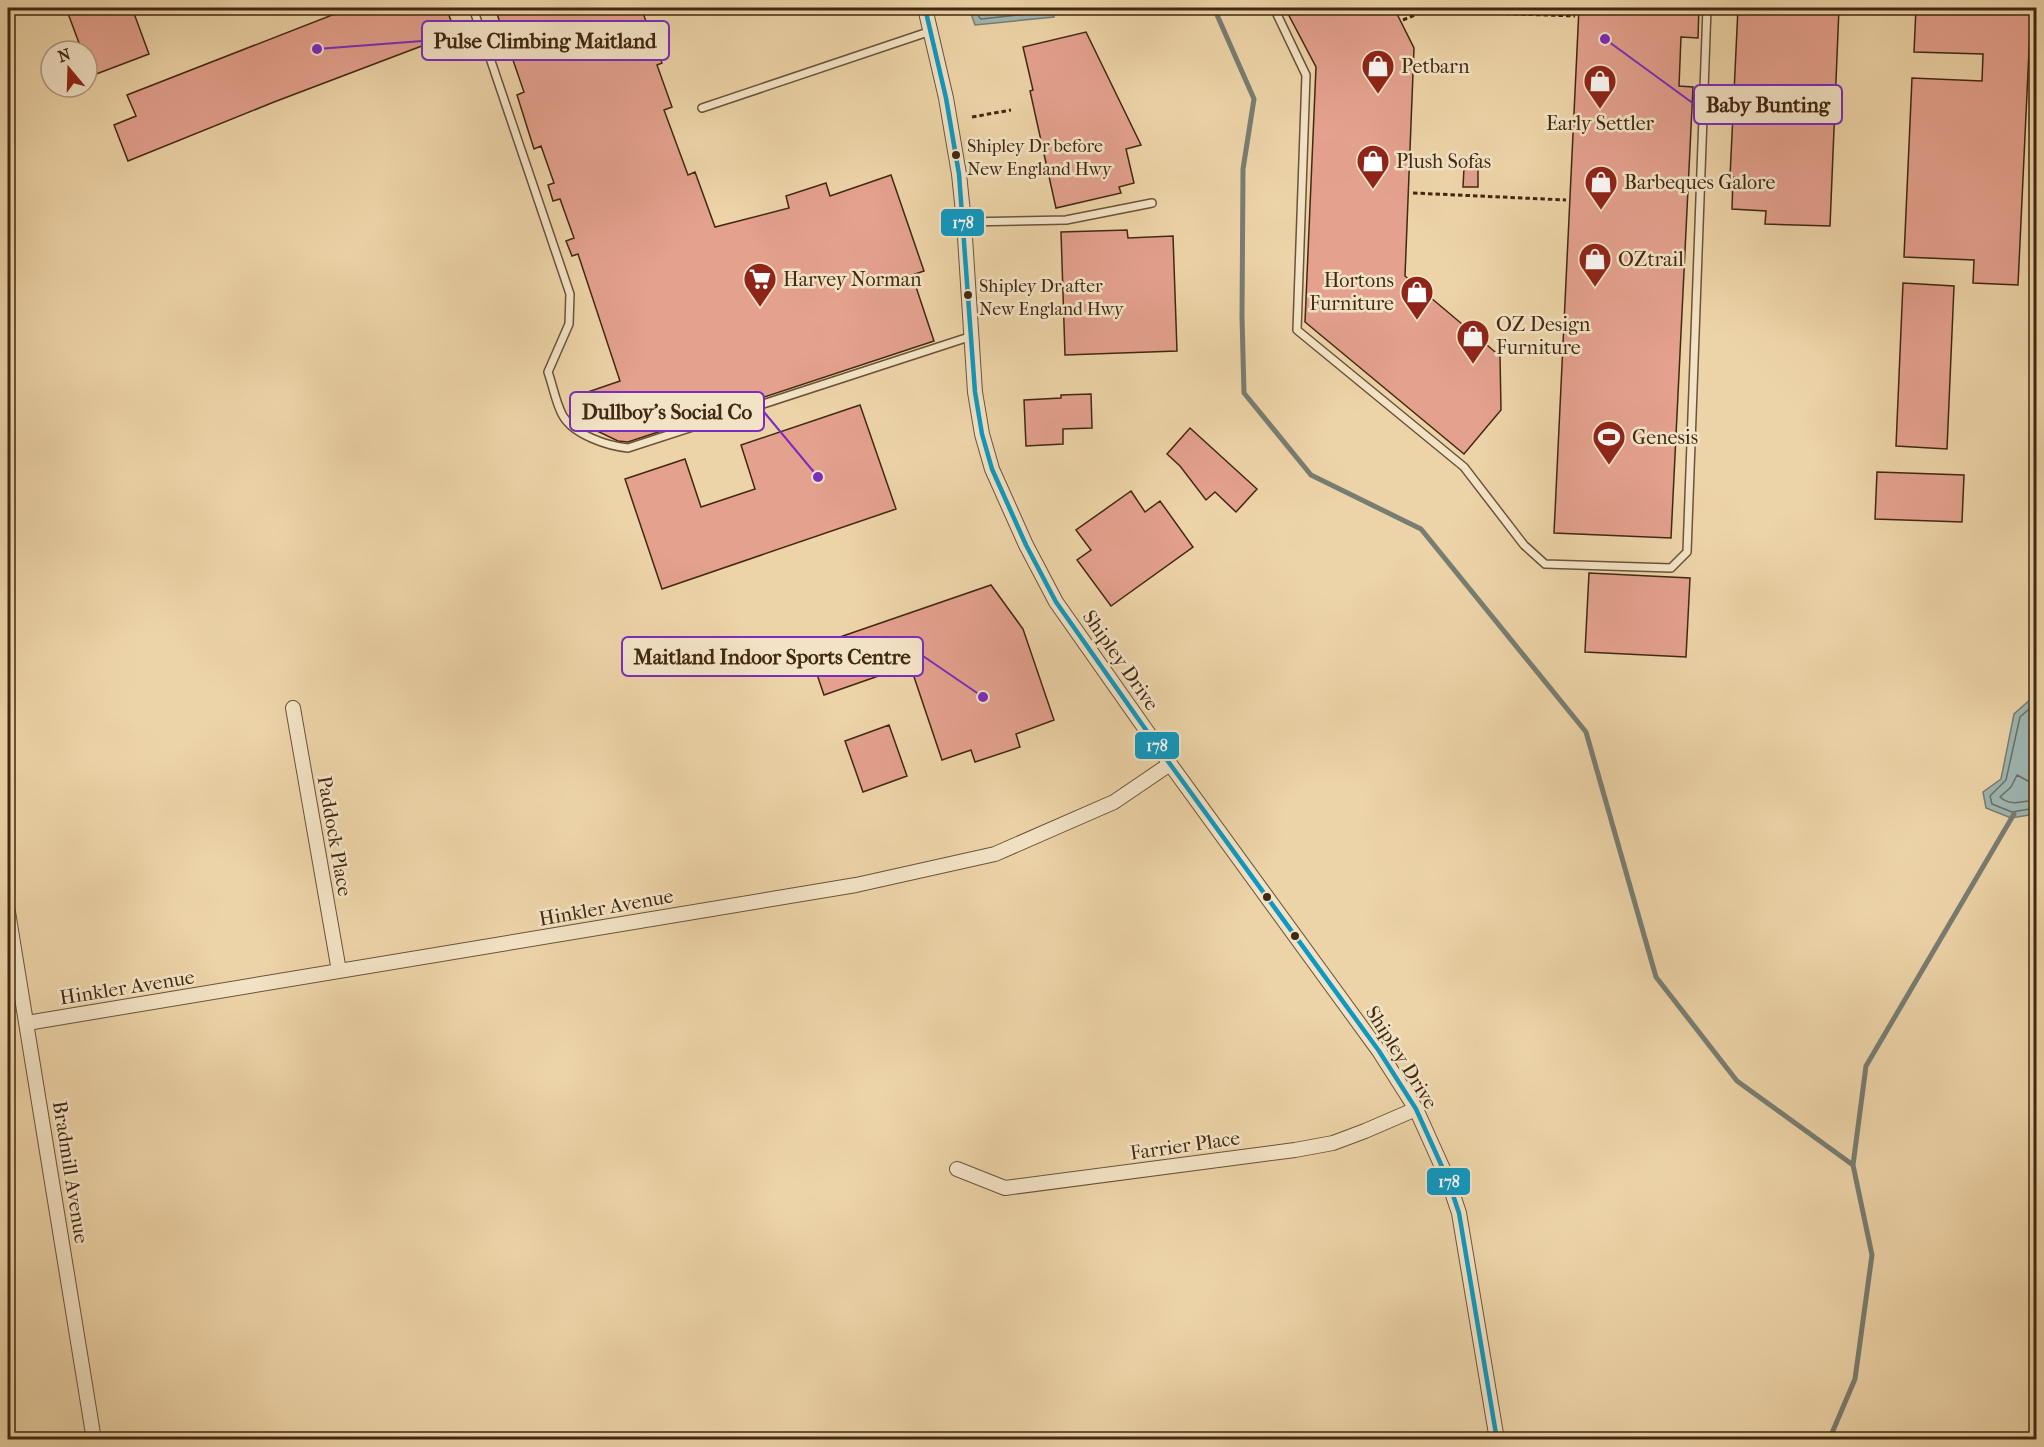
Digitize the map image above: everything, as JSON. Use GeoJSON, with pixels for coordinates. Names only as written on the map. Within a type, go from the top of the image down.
{"type":"FeatureCollection","features":[{"type":"Feature","properties":{"kind":"street","name":"Shipley Drive"},"geometry":{"type":"LineString","coordinates":[[925,8],[957,164],[964,222],[975,392],[982,434],[992,469],[1026,545],[1056,602],[1170,764],[1379,1051],[1416,1109],[1448,1180],[1459,1213],[1497,1440]]}},
{"type":"Feature","properties":{"kind":"street","name":"Paddock Place"},"geometry":{"type":"LineString","coordinates":[[293,708],[339,971]]}},
{"type":"Feature","properties":{"kind":"street","name":"Hinkler Avenue"},"geometry":{"type":"LineString","coordinates":[[27,1023],[855,885],[994,854],[1114,802],[1170,764]]}},
{"type":"Feature","properties":{"kind":"street","name":"Bradmill Avenue"},"geometry":{"type":"LineString","coordinates":[[8,912],[94,1440]]}},
{"type":"Feature","properties":{"kind":"street","name":"Farrier Place"},"geometry":{"type":"LineString","coordinates":[[957,1169],[1005,1188],[1296,1150],[1333,1143],[1416,1109]]}},
{"type":"Feature","properties":{"kind":"lane"},"geometry":{"type":"LineString","coordinates":[[473,8],[570,294],[568,324],[548,372],[563,416],[573,428],[611,447],[628,448],[972,336]]}},
{"type":"Feature","properties":{"kind":"lane"},"geometry":{"type":"LineString","coordinates":[[1274,8],[1306,75],[1297,330],[1464,467],[1524,545],[1545,564],[1671,568],[1687,552],[1707,8]]}},
{"type":"Feature","properties":{"kind":"lane"},"geometry":{"type":"LineString","coordinates":[[702,108],[931,30]]}},
{"type":"Feature","properties":{"kind":"lane"},"geometry":{"type":"LineString","coordinates":[[964,222],[1066,220],[1152,203]]}},
{"type":"Feature","properties":{"kind":"path"},"geometry":{"type":"LineString","coordinates":[[1403,20],[1424,10],[1575,16]]}},
{"type":"Feature","properties":{"kind":"path"},"geometry":{"type":"LineString","coordinates":[[972,117],[1011,110]]}},
{"type":"Feature","properties":{"kind":"path"},"geometry":{"type":"LineString","coordinates":[[1413,193],[1566,200]]}},
{"type":"Feature","properties":{"kind":"water"},"geometry":{"type":"Polygon","coordinates":[[[969,8],[1055,8],[1054,17],[975,25],[969,8]]]}},
{"type":"Feature","properties":{"kind":"water"},"geometry":{"type":"Polygon","coordinates":[[[2033,697],[2036,698],[2036,720],[2030,768],[2036,768],[2036,814],[2011,818],[1986,808],[1983,792],[2001,779],[2014,714],[2033,697]]]}},
{"type":"Feature","properties":{"kind":"building"},"geometry":{"type":"Polygon","coordinates":[[[66,8],[132,8],[149,54],[99,73],[99,39],[78,39],[66,8]]]}},
{"type":"Feature","properties":{"kind":"building"},"geometry":{"type":"Polygon","coordinates":[[[350,8],[446,8],[456,33],[274,102],[128,161],[114,125],[136,116],[127,95],[350,8]]]}},
{"type":"Feature","properties":{"kind":"building","name":"Harvey Norman"},"geometry":{"type":"Polygon","coordinates":[[[495,8],[641,8],[662,63],[657,65],[672,107],[664,110],[688,175],[695,172],[715,227],[789,208],[786,196],[826,183],[830,196],[891,175],[924,271],[912,275],[934,341],[628,442],[618,441],[597,431],[585,393],[620,381],[578,254],[572,256],[566,241],[574,238],[560,199],[553,201],[548,185],[554,183],[541,146],[534,149],[517,95],[524,92],[495,8]]]}},
{"type":"Feature","properties":{"kind":"building"},"geometry":{"type":"Polygon","coordinates":[[[1285,8],[1394,8],[1414,48],[1405,276],[1500,356],[1501,410],[1464,454],[1305,322],[1316,67],[1285,8]]]}},
{"type":"Feature","properties":{"kind":"building"},"geometry":{"type":"Polygon","coordinates":[[[1579,8],[1699,8],[1698,38],[1681,37],[1679,86],[1693,87],[1671,538],[1554,533],[1579,8]]]}},
{"type":"Feature","properties":{"kind":"building"},"geometry":{"type":"Polygon","coordinates":[[[1738,8],[1839,8],[1830,226],[1765,224],[1766,211],[1732,209],[1733,177],[1730,177],[1738,8]]]}},
{"type":"Feature","properties":{"kind":"building"},"geometry":{"type":"Polygon","coordinates":[[[1916,8],[2031,8],[2018,285],[1973,283],[1974,260],[1904,257],[1912,78],[1982,81],[1983,54],[1914,52],[1916,8]]]}},
{"type":"Feature","properties":{"kind":"building"},"geometry":{"type":"Polygon","coordinates":[[[1086,32],[1141,145],[1126,149],[1134,183],[1119,187],[1121,193],[1056,208],[1030,91],[1033,90],[1023,47],[1086,32]]]}},
{"type":"Feature","properties":{"kind":"building"},"geometry":{"type":"Polygon","coordinates":[[[1464,168],[1478,168],[1478,187],[1463,187],[1464,168]]]}},
{"type":"Feature","properties":{"kind":"building"},"geometry":{"type":"Polygon","coordinates":[[[1127,230],[1128,238],[1173,236],[1177,351],[1065,355],[1061,232],[1127,230]]]}},
{"type":"Feature","properties":{"kind":"building"},"geometry":{"type":"Polygon","coordinates":[[[1903,283],[1954,286],[1947,449],[1896,446],[1903,283]]]}},
{"type":"Feature","properties":{"kind":"building"},"geometry":{"type":"Polygon","coordinates":[[[1091,394],[1092,428],[1063,429],[1063,444],[1026,446],[1024,400],[1091,394]]]}},
{"type":"Feature","properties":{"kind":"building"},"geometry":{"type":"Polygon","coordinates":[[[860,405],[896,509],[662,589],[625,479],[685,459],[701,507],[755,489],[741,445],[860,405]]]}},
{"type":"Feature","properties":{"kind":"building"},"geometry":{"type":"Polygon","coordinates":[[[1190,428],[1257,489],[1236,512],[1215,492],[1206,500],[1180,466],[1167,454],[1190,428]]]}},
{"type":"Feature","properties":{"kind":"building"},"geometry":{"type":"Polygon","coordinates":[[[1877,472],[1964,475],[1962,522],[1875,519],[1877,472]]]}},
{"type":"Feature","properties":{"kind":"building"},"geometry":{"type":"Polygon","coordinates":[[[1131,491],[1145,512],[1160,501],[1193,547],[1111,606],[1077,560],[1091,550],[1076,530],[1131,491]]]}},
{"type":"Feature","properties":{"kind":"building"},"geometry":{"type":"Polygon","coordinates":[[[1589,573],[1690,578],[1686,657],[1585,652],[1589,573]]]}},
{"type":"Feature","properties":{"kind":"building"},"geometry":{"type":"Polygon","coordinates":[[[991,585],[1023,629],[1054,720],[1016,734],[1020,747],[975,762],[971,750],[942,760],[910,665],[824,695],[808,648],[991,585]]]}},
{"type":"Feature","properties":{"kind":"building"},"geometry":{"type":"Polygon","coordinates":[[[889,725],[907,776],[863,792],[845,741],[889,725]]]}},
{"type":"Feature","properties":{"kind":"waterway"},"geometry":{"type":"LineString","coordinates":[[1214,8],[1254,99],[1243,169],[1244,393],[1311,475],[1421,529],[1586,732],[1656,977],[1737,1081],[1853,1165]]}},
{"type":"Feature","properties":{"kind":"waterway"},"geometry":{"type":"LineString","coordinates":[[1829,1440],[1855,1379],[1872,1255],[1853,1165],[1866,1066],[2014,814]]}},
{"type":"Feature","properties":{"kind":"transit line","name":"178"},"geometry":{"type":"LineString","coordinates":[[925,8],[946,98],[959,174],[975,392],[982,434],[992,469],[1026,545],[1056,602],[1170,764],[1379,1051],[1416,1109],[1448,1180],[1459,1213],[1497,1440]]}},
{"type":"Feature","properties":{"kind":"place","name":"Baby Bunting"},"geometry":{"type":"Point","coordinates":[1605,39]}},
{"type":"Feature","properties":{"kind":"place","name":"Pulse Climbing Maitland"},"geometry":{"type":"Point","coordinates":[317,49]}},
{"type":"Feature","properties":{"kind":"place","name":"Petbarn"},"geometry":{"type":"Point","coordinates":[1378,95]}},
{"type":"Feature","properties":{"kind":"place","name":"Early Settler"},"geometry":{"type":"Point","coordinates":[1600,110]}},
{"type":"Feature","properties":{"kind":"place","name":"Shipley Dr before New England Hwy"},"geometry":{"type":"Point","coordinates":[956,155]}},
{"type":"Feature","properties":{"kind":"place","name":"Plush Sofas"},"geometry":{"type":"Point","coordinates":[1373,190]}},
{"type":"Feature","properties":{"kind":"place","name":"Barbeques Galore"},"geometry":{"type":"Point","coordinates":[1601,211]}},
{"type":"Feature","properties":{"kind":"place","name":"OZtrail"},"geometry":{"type":"Point","coordinates":[1595,288]}},
{"type":"Feature","properties":{"kind":"place","name":"Shipley Dr after New England Hwy"},"geometry":{"type":"Point","coordinates":[968,295]}},
{"type":"Feature","properties":{"kind":"place","name":"Harvey Norman"},"geometry":{"type":"Point","coordinates":[760,308]}},
{"type":"Feature","properties":{"kind":"place","name":"Hortons Furniture"},"geometry":{"type":"Point","coordinates":[1417,321]}},
{"type":"Feature","properties":{"kind":"place","name":"OZ Design Furniture"},"geometry":{"type":"Point","coordinates":[1473,365]}},
{"type":"Feature","properties":{"kind":"place","name":"Genesis"},"geometry":{"type":"Point","coordinates":[1609,466]}},
{"type":"Feature","properties":{"kind":"place","name":"Dullboy's Social Co"},"geometry":{"type":"Point","coordinates":[818,477]}},
{"type":"Feature","properties":{"kind":"place","name":"Maitland Indoor Sports Centre"},"geometry":{"type":"Point","coordinates":[983,697]}}]}
